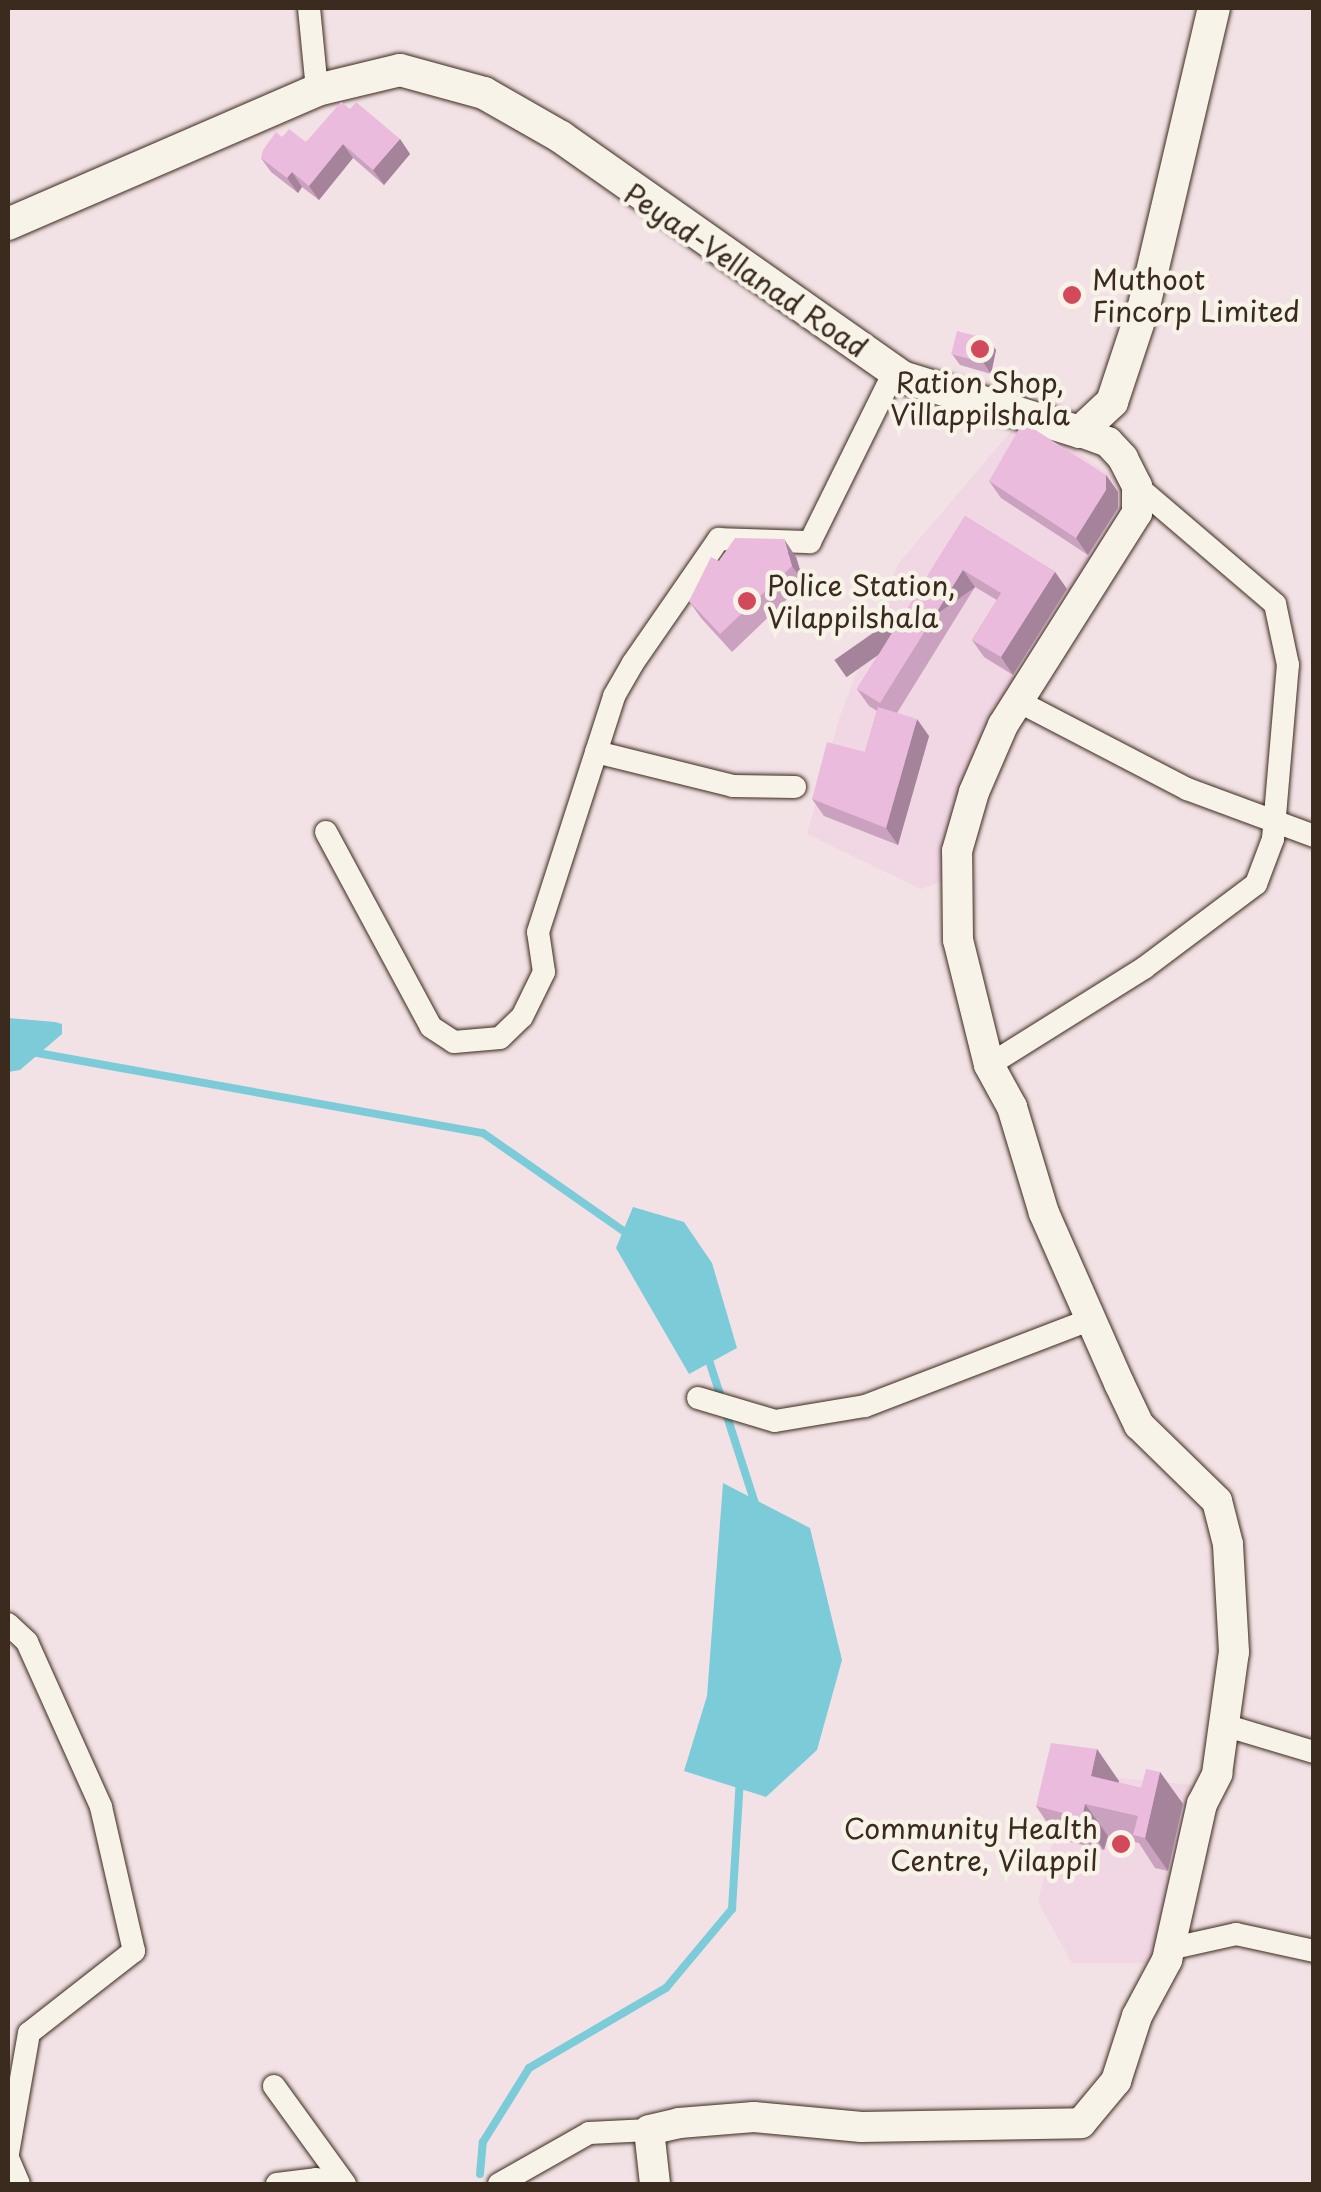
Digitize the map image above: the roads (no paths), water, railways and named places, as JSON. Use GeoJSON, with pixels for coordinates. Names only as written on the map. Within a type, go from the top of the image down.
{"type":"FeatureCollection","features":[{"type":"Feature","properties":{"kind":"main road"},"geometry":{"type":"LineString","coordinates":[[1080,432],[1112,402],[1144,306],[1214,8]]}},
{"type":"Feature","properties":{"kind":"main road","name":"Peyad-Vellanad Road"},"geometry":{"type":"LineString","coordinates":[[8,224],[317,90],[400,70],[484,93],[561,137],[894,372],[1080,432]]}},
{"type":"Feature","properties":{"kind":"street"},"geometry":{"type":"LineString","coordinates":[[309,8],[317,90]]}},
{"type":"Feature","properties":{"kind":"street"},"geometry":{"type":"LineString","coordinates":[[326,832],[431,1027],[454,1042],[500,1038],[522,1017],[544,972],[538,932],[596,752],[633,663],[719,539],[810,542],[894,372]]}},
{"type":"Feature","properties":{"kind":"street"},"geometry":{"type":"LineString","coordinates":[[989,1065],[1144,968],[1256,884],[1275,818],[1288,665],[1275,604],[1136,486],[1108,442],[1080,432]]}},
{"type":"Feature","properties":{"kind":"street"},"geometry":{"type":"LineString","coordinates":[[500,2184],[588,2134],[754,2117],[862,2127],[1081,2123],[1116,2081],[1170,1949],[1224,1725],[1234,1652],[1228,1544],[1217,1501],[1139,1424],[1044,1213],[1012,1107],[989,1065],[958,940],[957,851],[974,792],[1018,700],[1136,514],[1136,486]]}},
{"type":"Feature","properties":{"kind":"street"},"geometry":{"type":"LineString","coordinates":[[1018,700],[1186,789],[1275,818],[1314,836]]}},
{"type":"Feature","properties":{"kind":"street"},"geometry":{"type":"LineString","coordinates":[[596,752],[734,786],[796,788]]}},
{"type":"Feature","properties":{"kind":"street"},"geometry":{"type":"LineString","coordinates":[[698,1398],[774,1422],[866,1406],[1094,1318]]}},
{"type":"Feature","properties":{"kind":"street"},"geometry":{"type":"LineString","coordinates":[[8,1624],[26,1642],[101,1808],[134,1951],[30,2034],[8,2156],[19,2184]]}},
{"type":"Feature","properties":{"kind":"street"},"geometry":{"type":"LineString","coordinates":[[1224,1725],[1314,1752]]}},
{"type":"Feature","properties":{"kind":"street"},"geometry":{"type":"LineString","coordinates":[[1170,1949],[1236,1934],[1314,1950]]}},
{"type":"Feature","properties":{"kind":"street"},"geometry":{"type":"LineString","coordinates":[[274,2086],[345,2184]]}},
{"type":"Feature","properties":{"kind":"street"},"geometry":{"type":"LineString","coordinates":[[649,2130],[654,2184]]}},
{"type":"Feature","properties":{"kind":"street"},"geometry":{"type":"LineString","coordinates":[[277,2184],[316,2179],[345,2184]]}},
{"type":"Feature","properties":{"kind":"water"},"geometry":{"type":"Polygon","coordinates":[[[8,1018],[62,1024],[62,1034],[20,1070],[8,1072],[8,1018]]]}},
{"type":"Feature","properties":{"kind":"water"},"geometry":{"type":"Polygon","coordinates":[[[633,1207],[684,1222],[712,1263],[737,1348],[689,1374],[616,1248],[633,1207]]]}},
{"type":"Feature","properties":{"kind":"water"},"geometry":{"type":"Polygon","coordinates":[[[723,1483],[810,1528],[842,1660],[817,1750],[766,1797],[684,1771],[707,1696],[723,1483]]]}},
{"type":"Feature","properties":{"kind":"waterway"},"geometry":{"type":"LineString","coordinates":[[32,1052],[483,1133],[628,1234]]}},
{"type":"Feature","properties":{"kind":"waterway"},"geometry":{"type":"LineString","coordinates":[[707,1354],[756,1507]]}},
{"type":"Feature","properties":{"kind":"waterway"},"geometry":{"type":"LineString","coordinates":[[480,2174],[483,2142],[529,2068],[666,1988],[732,1909],[740,1780]]}},
{"type":"Feature","properties":{"kind":"place","name":"Muthoot Fincorp Limited"},"geometry":{"type":"Point","coordinates":[1072,295]}},
{"type":"Feature","properties":{"kind":"place","name":"Ration Shop, Villappilshala"},"geometry":{"type":"Point","coordinates":[980,349]}},
{"type":"Feature","properties":{"kind":"place","name":"Police Station, Vilappilshala"},"geometry":{"type":"Point","coordinates":[747,601]}},
{"type":"Feature","properties":{"kind":"place","name":"Community Health Centre, Vilappil"},"geometry":{"type":"Point","coordinates":[1121,1844]}}]}
